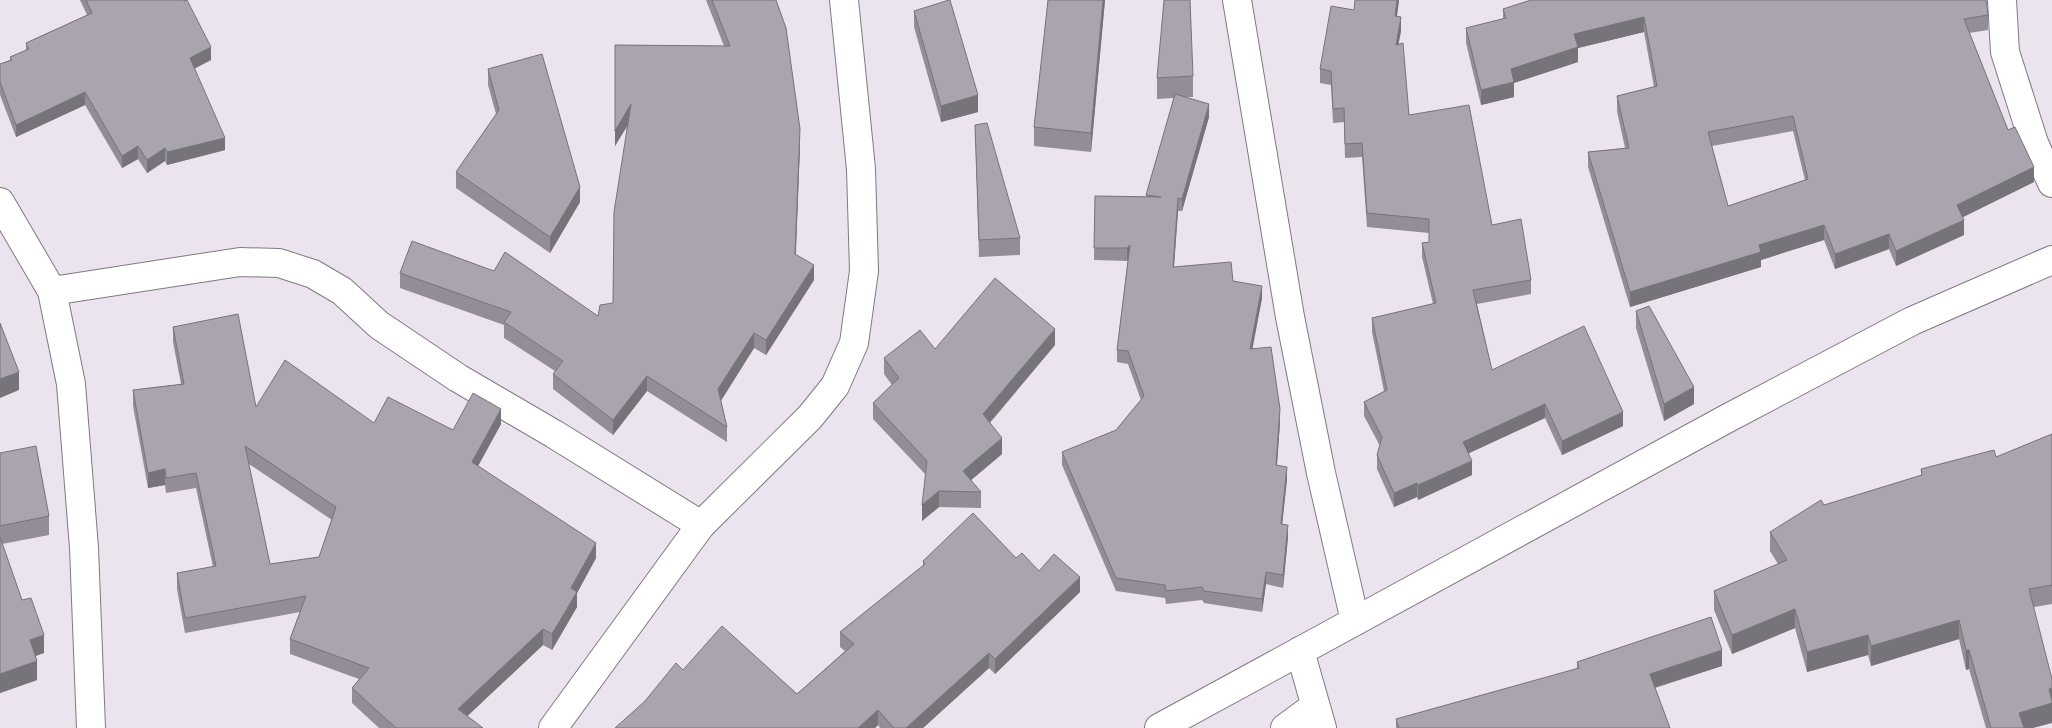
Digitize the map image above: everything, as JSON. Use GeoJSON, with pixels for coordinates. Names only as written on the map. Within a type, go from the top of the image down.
{"type":"FeatureCollection","features":[{"type":"Feature","properties":{"kind":"main road"},"geometry":{"type":"LineString","coordinates":[[553,728],[701,525],[810,417],[829,394],[835,386],[854,342],[864,271],[860,168],[844,0]]}},
{"type":"Feature","properties":{"kind":"main road"},"geometry":{"type":"LineString","coordinates":[[1237,0],[1290,317],[1321,473],[1355,621]]}},
{"type":"Feature","properties":{"kind":"main road"},"geometry":{"type":"LineString","coordinates":[[2002,0],[2005,52],[2034,143],[2052,183]]}},
{"type":"Feature","properties":{"kind":"main road"},"geometry":{"type":"LineString","coordinates":[[0,202],[52,291],[71,384],[77,446],[91,728]]}},
{"type":"Feature","properties":{"kind":"main road"},"geometry":{"type":"LineString","coordinates":[[1159,728],[1728,418],[1912,321],[2052,260]]}},
{"type":"Feature","properties":{"kind":"main road"},"geometry":{"type":"LineString","coordinates":[[52,291],[240,262],[279,263],[313,274],[342,291],[378,325],[458,378],[701,525]]}},
{"type":"Feature","properties":{"kind":"main road"},"geometry":{"type":"LineString","coordinates":[[1285,728],[1319,717],[1300,651]]}},
{"type":"Feature","properties":{"kind":"building"},"geometry":{"type":"Polygon","coordinates":[[[86,0],[187,0],[211,47],[190,58],[225,138],[167,152],[165,148],[147,160],[138,146],[122,156],[85,92],[16,125],[0,82],[0,64],[12,60],[10,57],[29,49],[26,43],[92,13],[86,0]]]}},
{"type":"Feature","properties":{"kind":"building"},"geometry":{"type":"Polygon","coordinates":[[[712,0],[776,0],[786,28],[800,129],[795,254],[814,265],[766,340],[754,333],[718,389],[727,427],[647,376],[613,420],[553,374],[563,361],[504,322],[511,312],[400,273],[412,241],[494,271],[505,252],[598,316],[600,305],[613,303],[614,212],[631,104],[615,131],[615,45],[730,46],[712,0]]]}},
{"type":"Feature","properties":{"kind":"building"},"geometry":{"type":"Polygon","coordinates":[[[950,0],[978,95],[941,106],[914,11],[950,0]]]}},
{"type":"Feature","properties":{"kind":"building"},"geometry":{"type":"Polygon","coordinates":[[[1048,0],[1103,0],[1091,133],[1034,127],[1048,0]]]}},
{"type":"Feature","properties":{"kind":"building"},"geometry":{"type":"Polygon","coordinates":[[[1164,0],[1190,0],[1193,76],[1157,78],[1164,0]]]}},
{"type":"Feature","properties":{"kind":"building"},"geometry":{"type":"Polygon","coordinates":[[[1355,0],[1397,0],[1395,16],[1401,17],[1396,45],[1403,43],[1409,115],[1469,105],[1492,225],[1521,219],[1531,280],[1473,290],[1492,370],[1584,326],[1623,412],[1562,441],[1545,404],[1463,442],[1472,461],[1418,485],[1417,483],[1394,493],[1377,455],[1382,437],[1364,402],[1387,390],[1372,318],[1436,303],[1422,243],[1429,242],[1429,219],[1367,213],[1362,143],[1345,144],[1344,108],[1333,109],[1331,71],[1320,69],[1331,6],[1354,10],[1355,0]]]}},
{"type":"Feature","properties":{"kind":"building"},"geometry":{"type":"Polygon","coordinates":[[[1531,0],[1986,0],[1988,15],[1964,19],[2008,130],[2015,127],[2034,167],[1957,205],[1964,220],[1896,251],[1889,234],[1835,254],[1824,225],[1759,245],[1761,252],[1630,292],[1588,152],[1629,148],[1617,96],[1657,86],[1644,17],[1574,34],[1578,47],[1511,69],[1514,82],[1481,90],[1466,28],[1506,18],[1503,9],[1531,0]],[[1793,116],[1708,132],[1728,206],[1808,179],[1793,116]]]}},
{"type":"Feature","properties":{"kind":"building"},"geometry":{"type":"Polygon","coordinates":[[[542,54],[580,187],[550,237],[456,172],[499,110],[488,69],[542,54]]]}},
{"type":"Feature","properties":{"kind":"building"},"geometry":{"type":"Polygon","coordinates":[[[1175,94],[1209,104],[1182,199],[1178,198],[1173,267],[1231,262],[1233,281],[1262,286],[1250,349],[1271,347],[1280,409],[1276,465],[1287,467],[1281,524],[1288,525],[1283,575],[1266,572],[1262,599],[1204,591],[1202,587],[1166,591],[1165,585],[1116,578],[1062,452],[1116,430],[1144,396],[1128,351],[1117,350],[1130,245],[1127,248],[1094,248],[1095,196],[1161,197],[1146,195],[1175,94]]]}},
{"type":"Feature","properties":{"kind":"building"},"geometry":{"type":"Polygon","coordinates":[[[987,123],[1020,238],[979,240],[975,125],[987,123]]]}},
{"type":"Feature","properties":{"kind":"building"},"geometry":{"type":"Polygon","coordinates":[[[995,278],[1055,329],[983,414],[1002,438],[963,471],[981,492],[939,491],[922,505],[927,461],[873,403],[899,378],[884,358],[920,330],[935,349],[995,278]]]}},
{"type":"Feature","properties":{"kind":"building"},"geometry":{"type":"Polygon","coordinates":[[[1649,306],[1694,387],[1664,404],[1636,311],[1649,306]]]}},
{"type":"Feature","properties":{"kind":"building"},"geometry":{"type":"Polygon","coordinates":[[[238,314],[256,407],[285,360],[374,423],[388,397],[453,430],[473,393],[501,409],[472,462],[596,543],[571,588],[577,592],[552,634],[543,629],[458,709],[483,728],[396,728],[352,688],[369,668],[290,639],[306,596],[185,618],[177,573],[216,566],[196,473],[166,478],[165,469],[148,473],[133,390],[184,384],[173,327],[238,314]],[[245,446],[270,564],[319,557],[336,507],[245,446]]]}},
{"type":"Feature","properties":{"kind":"building"},"geometry":{"type":"Polygon","coordinates":[[[0,323],[19,372],[0,379],[0,323]]]}},
{"type":"Feature","properties":{"kind":"building"},"geometry":{"type":"Polygon","coordinates":[[[2052,434],[2052,585],[2029,589],[2052,679],[2052,688],[2049,689],[2052,703],[2019,713],[2024,728],[1991,728],[1969,650],[1966,650],[1959,620],[1871,646],[1868,635],[1807,652],[1795,609],[1732,635],[1714,591],[1787,560],[1770,532],[1821,500],[1824,505],[1922,475],[1921,469],[1994,450],[1996,457],[2052,434]]]}},
{"type":"Feature","properties":{"kind":"building"},"geometry":{"type":"Polygon","coordinates":[[[36,446],[49,516],[0,526],[0,453],[36,446]]]}},
{"type":"Feature","properties":{"kind":"building"},"geometry":{"type":"Polygon","coordinates":[[[973,513],[1016,558],[1022,553],[1039,571],[1054,554],[1080,577],[995,659],[989,653],[906,728],[894,728],[878,710],[858,728],[615,728],[645,701],[676,663],[683,670],[722,626],[797,694],[854,644],[840,632],[925,564],[923,561],[973,513]]]}},
{"type":"Feature","properties":{"kind":"building"},"geometry":{"type":"Polygon","coordinates":[[[0,537],[22,600],[31,598],[44,635],[30,640],[37,661],[0,674],[0,537]]]}},
{"type":"Feature","properties":{"kind":"building"},"geometry":{"type":"Polygon","coordinates":[[[1711,617],[1722,650],[1650,674],[1670,728],[1399,728],[1396,719],[1579,668],[1577,662],[1711,617]]]}}]}
